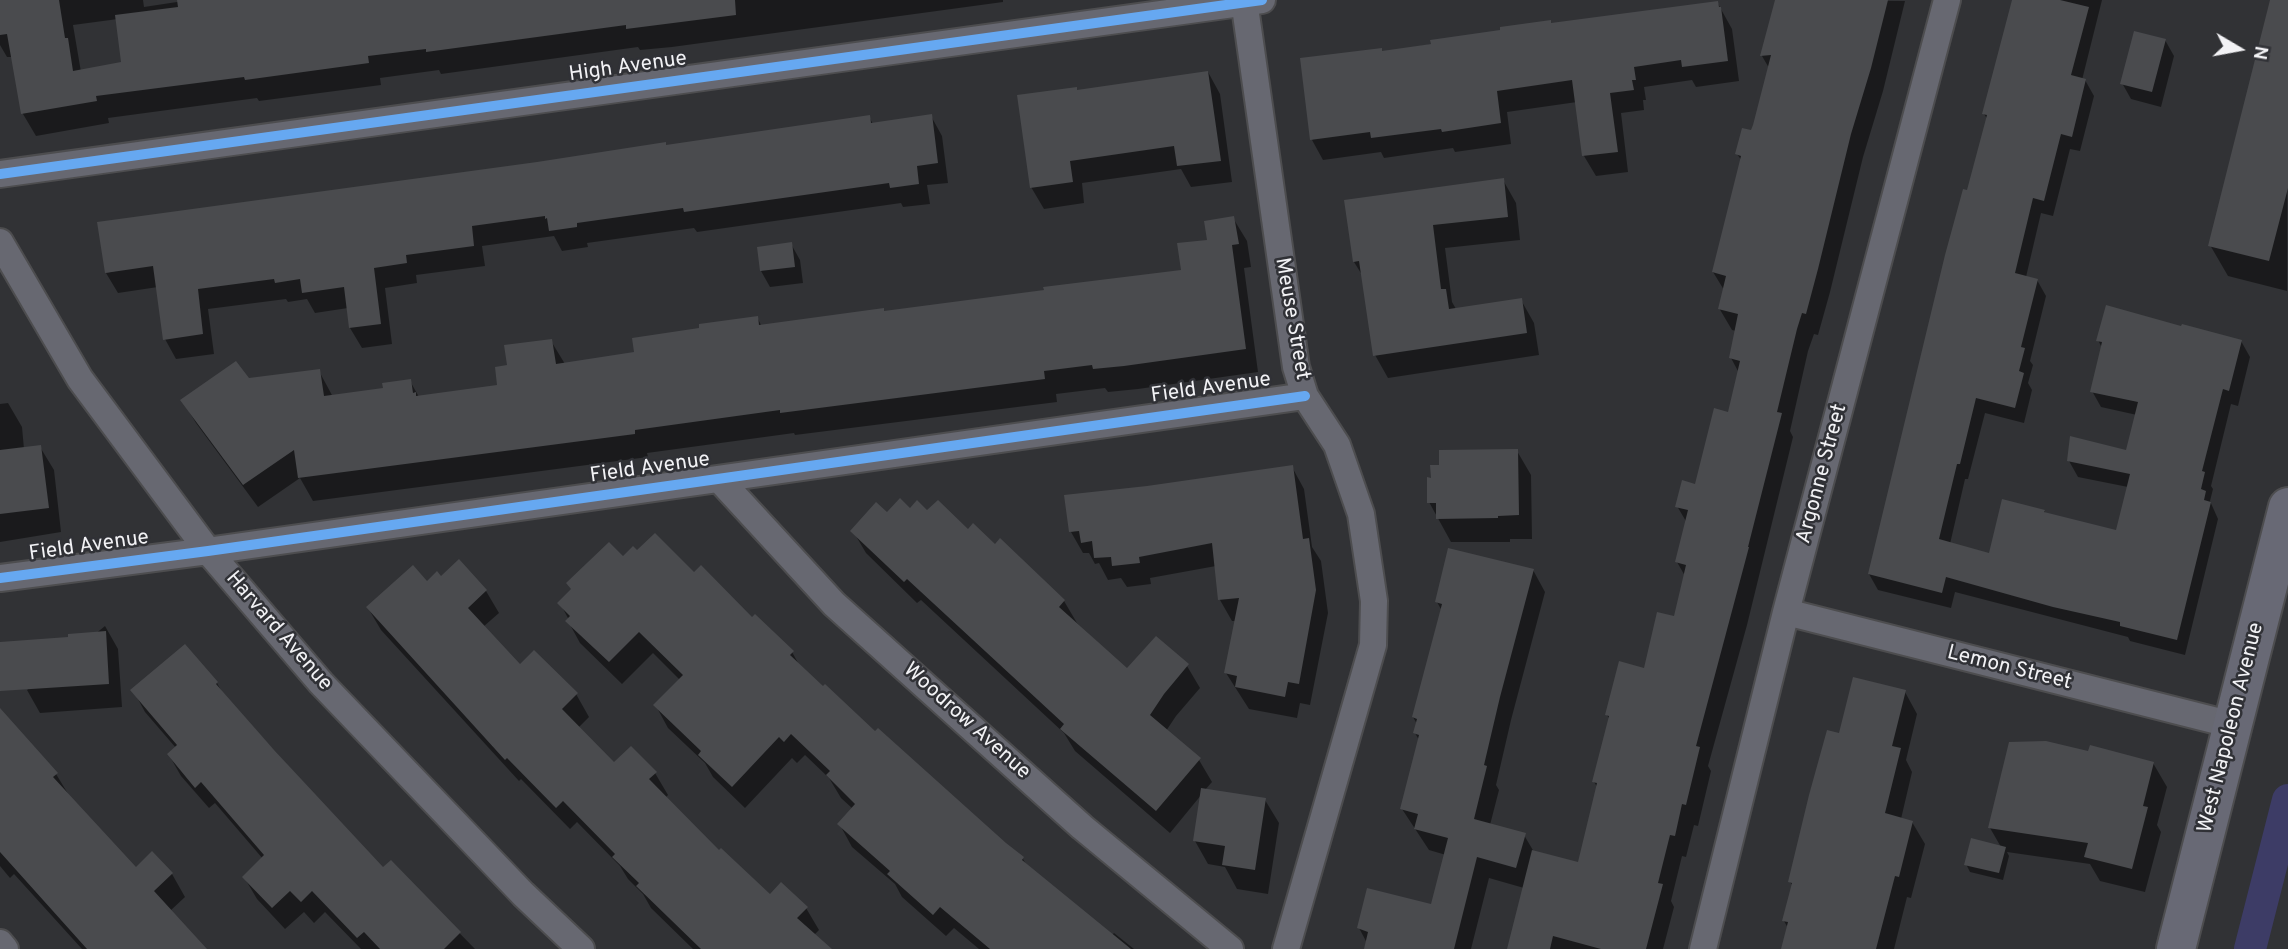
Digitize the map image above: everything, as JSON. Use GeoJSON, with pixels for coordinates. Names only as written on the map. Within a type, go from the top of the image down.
{"type":"FeatureCollection","features":[{"type":"Feature","properties":{"kind":"main road","name":"West Napoleon Avenue"},"geometry":{"type":"LineString","coordinates":[[2176,949],[2288,507]]}},
{"type":"Feature","properties":{"kind":"street","name":"Argonne Street"},"geometry":{"type":"LineString","coordinates":[[1703,949],[1786,612],[1947,0]]}},
{"type":"Feature","properties":{"kind":"street","name":"High Avenue"},"geometry":{"type":"LineString","coordinates":[[0,174],[1250,1]]}},
{"type":"Feature","properties":{"kind":"street","name":"Meuse Street"},"geometry":{"type":"LineString","coordinates":[[1250,1],[1296,367],[1305,396],[1337,445],[1361,514],[1374,601],[1373,645],[1286,949]]}},
{"type":"Feature","properties":{"kind":"street","name":"Harvard Avenue"},"geometry":{"type":"LineString","coordinates":[[0,242],[80,379],[208,551],[321,683],[523,894],[581,949]]}},
{"type":"Feature","properties":{"kind":"street","name":"Field Avenue"},"geometry":{"type":"LineString","coordinates":[[0,578],[1305,396]]}},
{"type":"Feature","properties":{"kind":"street","name":"Woodrow Avenue"},"geometry":{"type":"LineString","coordinates":[[719,479],[834,604],[1082,827],[1230,949]]}},
{"type":"Feature","properties":{"kind":"street","name":"Lemon Street"},"geometry":{"type":"LineString","coordinates":[[1786,612],[2232,725]]}},
{"type":"Feature","properties":{"kind":"street"},"geometry":{"type":"LineString","coordinates":[[0,943],[5,949]]}},
{"type":"Feature","properties":{"kind":"building"},"geometry":{"type":"Polygon","coordinates":[[[0,0],[59,0],[73,71],[121,62],[115,15],[178,7],[177,0],[735,0],[736,15],[626,29],[626,25],[426,52],[426,49],[368,56],[369,63],[96,96],[97,101],[21,114],[7,34],[0,35],[0,0]]]}},
{"type":"Feature","properties":{"kind":"building"},"geometry":{"type":"Polygon","coordinates":[[[1775,0],[1888,0],[1806,314],[1802,313],[1797,329],[1777,412],[1782,413],[1696,746],[1700,747],[1686,805],[1682,804],[1675,836],[1670,835],[1658,883],[1663,884],[1646,949],[1601,949],[1553,936],[1550,949],[1507,949],[1532,850],[1578,862],[1597,783],[1592,782],[1609,716],[1605,715],[1619,661],[1644,668],[1657,612],[1674,616],[1686,565],[1675,562],[1688,510],[1675,507],[1682,480],[1695,484],[1714,408],[1728,412],[1740,361],[1729,358],[1738,314],[1718,309],[1726,276],[1712,272],[1741,156],[1735,154],[1742,128],[1751,130],[1753,125],[1771,55],[1760,56],[1775,0]]]}},
{"type":"Feature","properties":{"kind":"building"},"geometry":{"type":"Polygon","coordinates":[[[2012,0],[2060,0],[2089,7],[2071,75],[2086,79],[2072,137],[2061,134],[2044,201],[2033,198],[2015,273],[2038,279],[2021,347],[2025,348],[2019,371],[2024,373],[2015,408],[1976,398],[1939,539],[1989,553],[2002,499],[2116,530],[2130,474],[2067,461],[2070,436],[2126,450],[2138,402],[2090,392],[2102,342],[2096,341],[2106,305],[2242,340],[2229,391],[2223,389],[2202,471],[2205,472],[2201,489],[2206,491],[2204,500],[2211,502],[2177,640],[2120,626],[2120,622],[2053,607],[1946,577],[1942,593],[1868,574],[1945,255],[1963,189],[1967,190],[1987,115],[1982,114],[2012,0]]]}},
{"type":"Feature","properties":{"kind":"building"},"geometry":{"type":"Polygon","coordinates":[[[2270,0],[2288,0],[2288,188],[2269,261],[2208,246],[2270,0]]]}},
{"type":"Feature","properties":{"kind":"building"},"geometry":{"type":"Polygon","coordinates":[[[1718,1],[1728,61],[1682,67],[1681,60],[1634,67],[1634,90],[1610,93],[1618,152],[1582,156],[1572,80],[1497,91],[1501,123],[1442,132],[1441,129],[1371,138],[1370,132],[1310,140],[1300,58],[1382,48],[1382,51],[1431,44],[1430,40],[1500,30],[1500,27],[1718,1]]]}},
{"type":"Feature","properties":{"kind":"building"},"geometry":{"type":"Polygon","coordinates":[[[2134,31],[2166,39],[2152,92],[2120,84],[2134,31]]]}},
{"type":"Feature","properties":{"kind":"building"},"geometry":{"type":"Polygon","coordinates":[[[1208,71],[1221,161],[1177,166],[1174,146],[1070,161],[1073,182],[1030,188],[1017,95],[1077,87],[1077,90],[1208,71]]]}},
{"type":"Feature","properties":{"kind":"building"},"geometry":{"type":"Polygon","coordinates":[[[932,114],[938,163],[917,166],[919,184],[890,188],[889,183],[684,212],[683,208],[577,223],[577,227],[549,231],[545,216],[472,226],[474,246],[406,255],[407,263],[374,268],[381,324],[349,328],[344,287],[302,293],[300,279],[275,283],[274,279],[198,289],[203,334],[163,340],[153,266],[105,273],[97,222],[870,115],[871,123],[932,114]]]}},
{"type":"Feature","properties":{"kind":"building"},"geometry":{"type":"Polygon","coordinates":[[[1504,178],[1508,217],[1433,225],[1441,289],[1446,289],[1449,309],[1522,298],[1527,333],[1373,356],[1359,261],[1353,262],[1344,200],[1504,178]]]}},
{"type":"Feature","properties":{"kind":"building"},"geometry":{"type":"Polygon","coordinates":[[[1234,216],[1239,244],[1232,245],[1246,349],[1124,366],[1093,369],[1092,365],[1044,371],[1045,379],[780,413],[780,410],[635,430],[635,434],[298,478],[294,450],[243,485],[180,400],[236,361],[249,378],[320,369],[324,396],[383,388],[382,383],[411,379],[416,396],[497,385],[495,367],[507,365],[504,345],[552,339],[556,364],[634,352],[632,338],[699,328],[699,324],[758,316],[759,325],[884,308],[884,311],[1181,270],[1177,243],[1207,240],[1204,221],[1234,216]]]}},
{"type":"Feature","properties":{"kind":"building"},"geometry":{"type":"Polygon","coordinates":[[[792,242],[795,267],[760,271],[757,247],[792,242]]]}},
{"type":"Feature","properties":{"kind":"building"},"geometry":{"type":"Polygon","coordinates":[[[41,445],[49,508],[0,514],[0,450],[41,445]]]}},
{"type":"Feature","properties":{"kind":"building"},"geometry":{"type":"Polygon","coordinates":[[[1518,449],[1519,515],[1436,519],[1436,503],[1427,503],[1427,477],[1431,478],[1430,465],[1439,465],[1439,450],[1518,449]]]}},
{"type":"Feature","properties":{"kind":"building"},"geometry":{"type":"Polygon","coordinates":[[[1293,465],[1303,539],[1309,538],[1316,590],[1299,684],[1288,682],[1285,697],[1235,687],[1237,676],[1224,673],[1239,598],[1218,600],[1212,543],[1139,557],[1140,563],[1112,566],[1111,557],[1094,558],[1092,541],[1081,543],[1079,531],[1069,532],[1064,495],[1293,465]]]}},
{"type":"Feature","properties":{"kind":"building"},"geometry":{"type":"Polygon","coordinates":[[[900,498],[910,508],[917,500],[927,510],[938,500],[968,529],[973,523],[995,544],[1000,538],[1065,600],[1059,607],[1127,668],[1156,636],[1189,664],[1150,715],[1201,758],[1156,811],[1060,729],[1064,724],[907,579],[904,582],[850,531],[876,502],[887,512],[900,498]]]}},
{"type":"Feature","properties":{"kind":"building"},"geometry":{"type":"Polygon","coordinates":[[[655,533],[694,572],[701,565],[752,617],[755,614],[794,651],[790,655],[823,686],[825,684],[875,731],[878,728],[1024,857],[1022,860],[1131,949],[990,949],[940,907],[933,915],[887,874],[890,871],[837,824],[855,804],[826,775],[830,771],[791,734],[784,742],[779,737],[732,787],[698,755],[701,751],[653,705],[683,675],[639,632],[609,662],[565,621],[570,616],[557,603],[571,589],[566,583],[609,542],[623,556],[633,546],[637,550],[655,533]]]}},
{"type":"Feature","properties":{"kind":"building"},"geometry":{"type":"Polygon","coordinates":[[[1448,548],[1534,569],[1500,697],[1474,819],[1526,833],[1516,868],[1477,857],[1454,949],[1364,949],[1368,932],[1357,928],[1367,888],[1431,904],[1448,838],[1414,829],[1418,814],[1400,809],[1419,735],[1413,733],[1417,719],[1412,717],[1442,604],[1435,602],[1448,548]]]}},
{"type":"Feature","properties":{"kind":"building"},"geometry":{"type":"Polygon","coordinates":[[[459,559],[487,590],[468,608],[520,664],[534,650],[578,693],[562,709],[614,762],[631,746],[657,772],[649,779],[719,850],[721,848],[770,894],[781,882],[808,907],[797,918],[832,949],[701,949],[636,886],[639,883],[612,857],[615,854],[563,801],[556,808],[507,758],[505,760],[366,607],[413,565],[427,581],[437,571],[441,576],[459,559]]]}},
{"type":"Feature","properties":{"kind":"building"},"geometry":{"type":"Polygon","coordinates":[[[106,631],[109,684],[0,691],[0,642],[106,631]]]}},
{"type":"Feature","properties":{"kind":"building"},"geometry":{"type":"Polygon","coordinates":[[[185,644],[275,751],[383,867],[391,860],[461,932],[444,949],[380,949],[364,932],[357,938],[312,891],[301,902],[290,891],[272,908],[242,877],[264,855],[201,782],[195,788],[167,754],[177,745],[130,690],[185,644]]]}},
{"type":"Feature","properties":{"kind":"building"},"geometry":{"type":"Polygon","coordinates":[[[1853,677],[1906,690],[1892,746],[1901,748],[1885,813],[1913,821],[1899,877],[1895,876],[1876,949],[1781,949],[1788,922],[1782,921],[1792,883],[1788,882],[1809,795],[1827,730],[1839,733],[1853,677]]]}},
{"type":"Feature","properties":{"kind":"building"},"geometry":{"type":"Polygon","coordinates":[[[0,708],[58,773],[53,777],[136,867],[152,851],[173,873],[154,891],[207,949],[87,949],[0,852],[0,708]]]}},
{"type":"Feature","properties":{"kind":"building"},"geometry":{"type":"Polygon","coordinates":[[[2046,741],[2088,751],[2090,745],[2154,762],[2143,806],[2148,807],[2132,869],[2084,857],[2088,843],[1988,828],[2009,742],[2046,741]]]}},
{"type":"Feature","properties":{"kind":"building"},"geometry":{"type":"Polygon","coordinates":[[[1201,788],[1266,798],[1255,870],[1222,865],[1225,846],[1193,841],[1201,788]]]}},
{"type":"Feature","properties":{"kind":"building"},"geometry":{"type":"Polygon","coordinates":[[[1971,838],[2006,847],[1999,873],[1964,865],[1971,838]]]}},
{"type":"Feature","properties":{"kind":"waterway"},"geometry":{"type":"LineString","coordinates":[[2250,949],[2288,800]]}},
{"type":"Feature","properties":{"kind":"cycle path"},"geometry":{"type":"LineString","coordinates":[[0,174],[1262,0]]}},
{"type":"Feature","properties":{"kind":"cycle path"},"geometry":{"type":"LineString","coordinates":[[0,578],[1305,396]]}}]}
